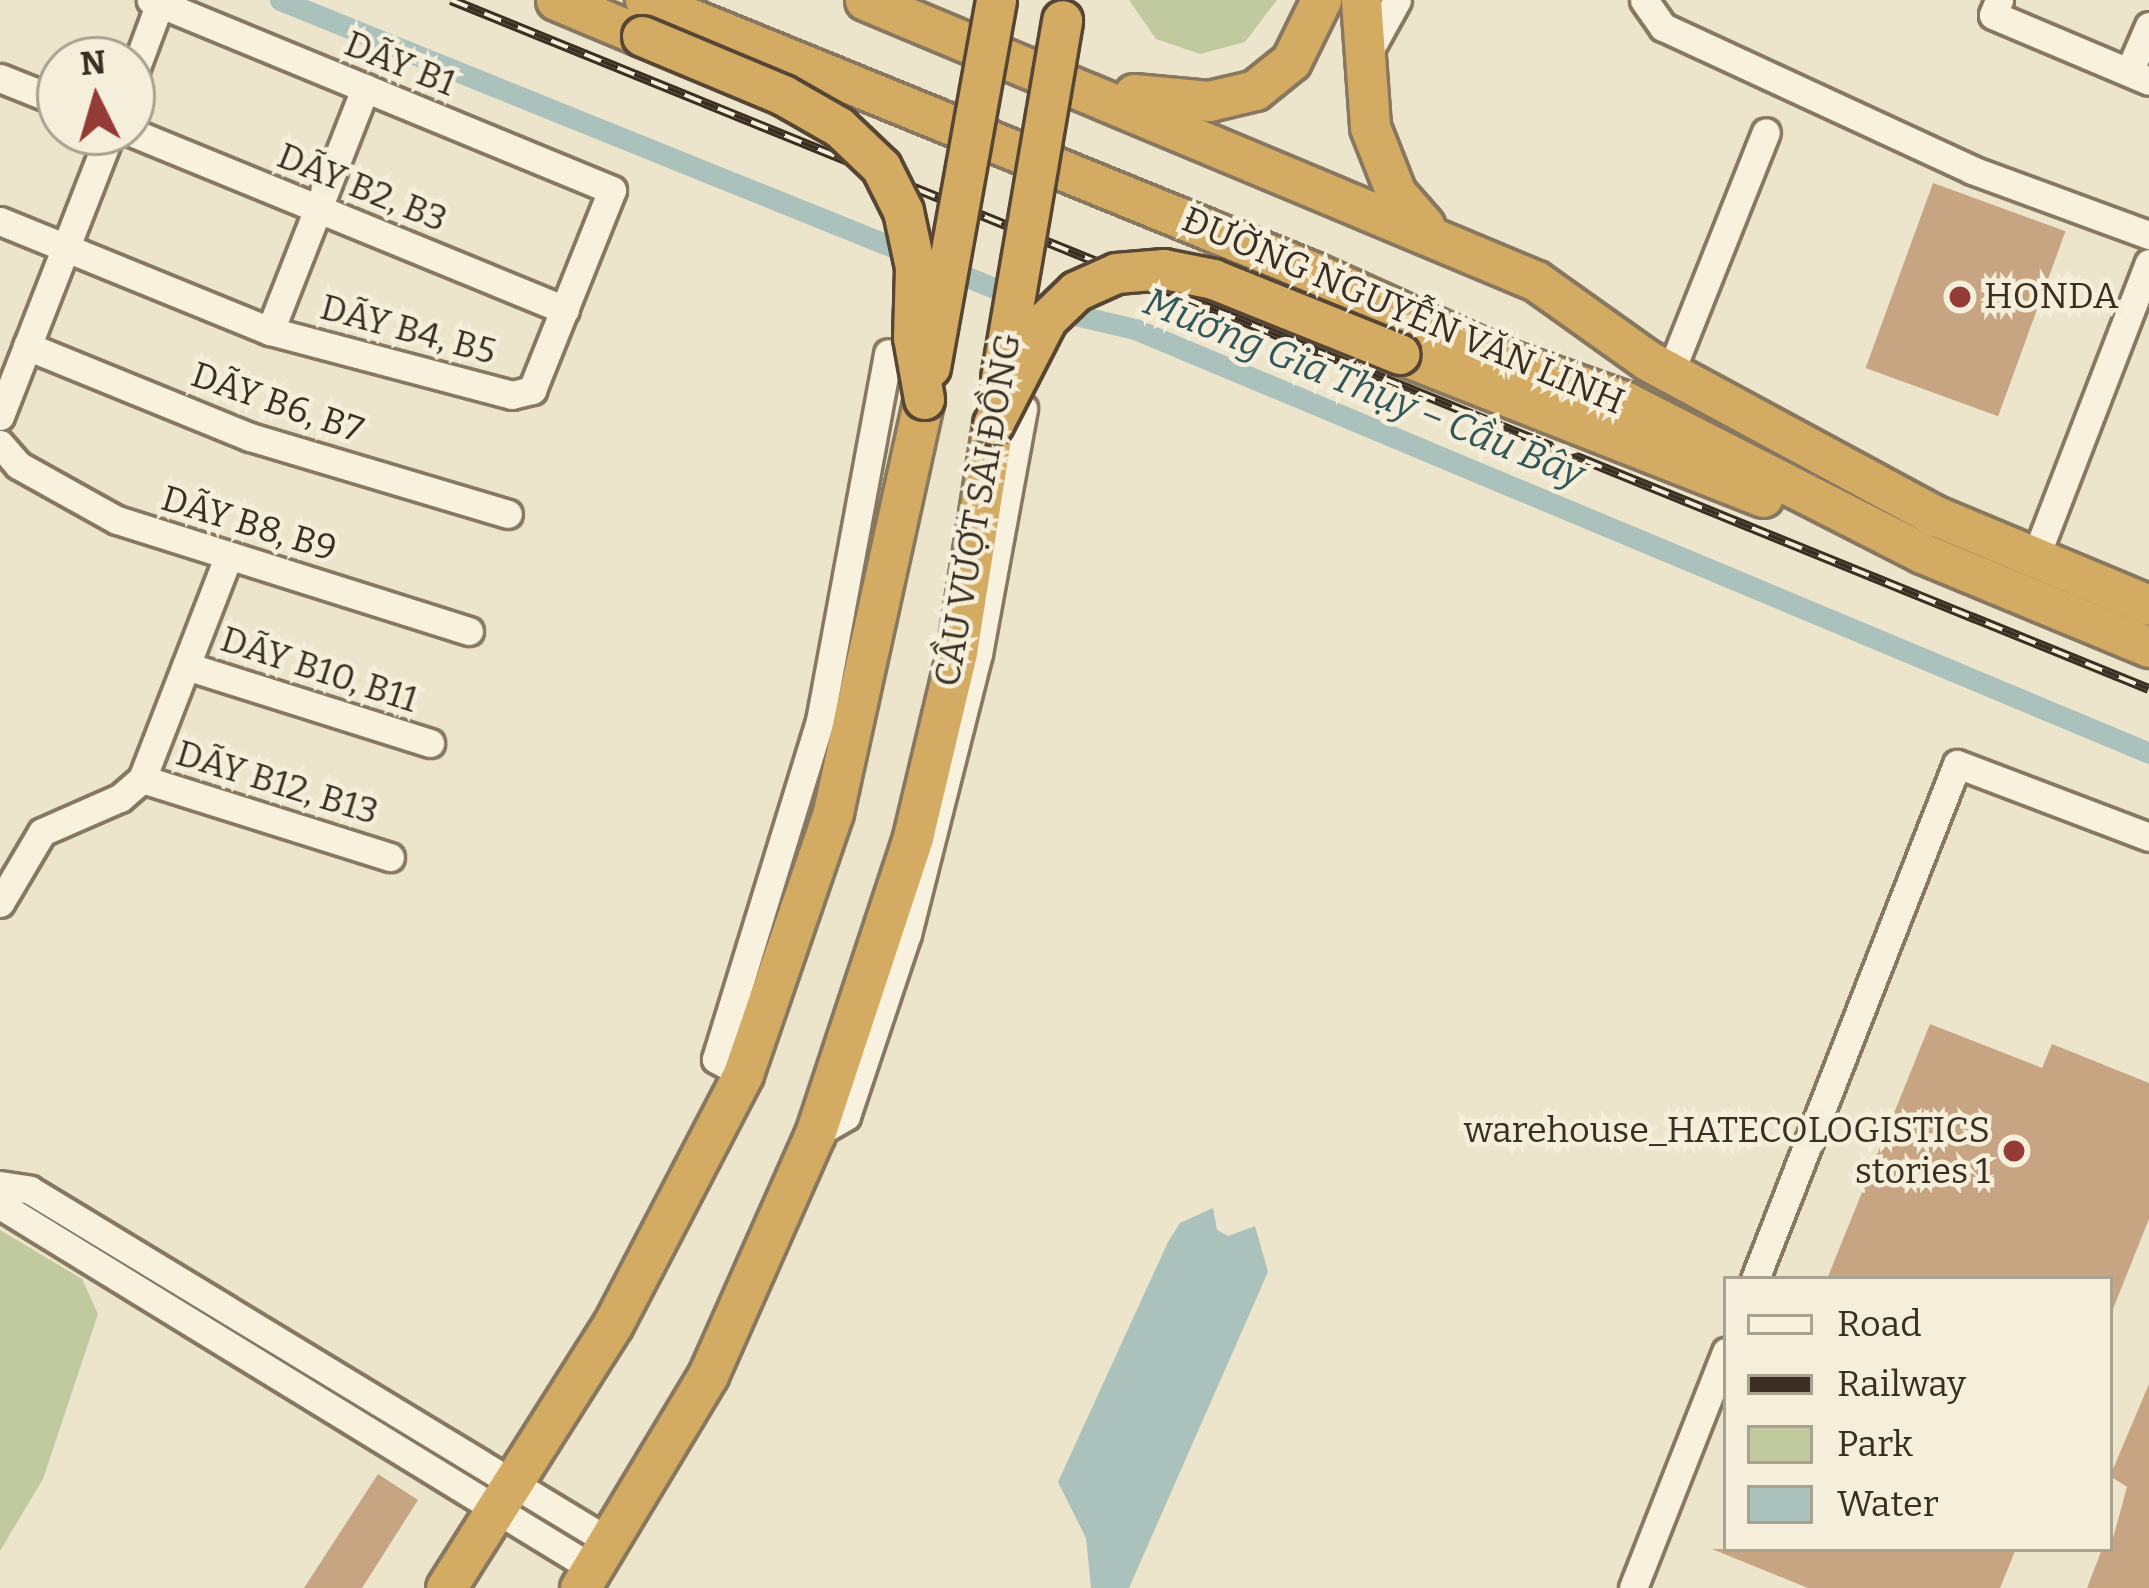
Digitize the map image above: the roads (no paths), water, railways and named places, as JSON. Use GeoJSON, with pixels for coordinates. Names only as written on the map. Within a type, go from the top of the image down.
{"type":"FeatureCollection","features":[{"type":"Feature","properties":{"kind":"highway"},"geometry":{"type":"LineString","coordinates":[[556,0],[644,18],[839,127],[880,166],[903,211],[915,267],[913,337],[924,399]]}},
{"type":"Feature","properties":{"kind":"highway","name":"ĐƯỜNG NGUYỄN VĂN LINH"},"geometry":{"type":"LineString","coordinates":[[865,0],[1536,281],[1670,373],[1936,516],[2149,605]]}},
{"type":"Feature","properties":{"kind":"highway"},"geometry":{"type":"LineString","coordinates":[[894,0],[975,46]]}},
{"type":"Feature","properties":{"kind":"highway","name":"CẦU VƯỢT SÀI ĐỒNG"},"geometry":{"type":"LineString","coordinates":[[446,1588],[625,1305],[743,1074],[782,966],[844,767],[924,399],[996,0]]}},
{"type":"Feature","properties":{"kind":"highway"},"geometry":{"type":"LineString","coordinates":[[1064,80],[1167,100],[1209,101],[1255,90],[1291,61],[1321,0]]}},
{"type":"Feature","properties":{"kind":"highway"},"geometry":{"type":"LineString","coordinates":[[1361,0],[1370,128],[1396,193],[1422,224],[1492,262]]}},
{"type":"Feature","properties":{"kind":"highway","name":"CẦU VƯỢT SÀI ĐỒNG"},"geometry":{"type":"LineString","coordinates":[[593,1566],[708,1375],[815,1134],[913,837],[1008,416],[1064,10]]}},
{"type":"Feature","properties":{"kind":"highway","name":"ĐƯỜNG NGUYỄN VĂN LINH"},"geometry":{"type":"LineString","coordinates":[[644,18],[1626,402],[1922,553],[2149,647]]}},
{"type":"Feature","properties":{"kind":"highway"},"geometry":{"type":"LineString","coordinates":[[1008,416],[1047,319],[1076,290],[1116,273],[1164,269],[1213,279],[1857,536],[1922,553]]}},
{"type":"Feature","properties":{"kind":"street"},"geometry":{"type":"LineString","coordinates":[[1363,62],[1397,0]]}},
{"type":"Feature","properties":{"kind":"street"},"geometry":{"type":"LineString","coordinates":[[1644,0],[1663,28],[1972,170],[2149,235]]}},
{"type":"Feature","properties":{"kind":"street"},"geometry":{"type":"LineString","coordinates":[[1999,0],[1993,15],[2139,77],[2149,26]]}},
{"type":"Feature","properties":{"kind":"street"},"geometry":{"type":"LineString","coordinates":[[146,36],[158,1]]}},
{"type":"Feature","properties":{"kind":"street","name":"DÃY B1"},"geometry":{"type":"LineString","coordinates":[[158,1],[612,190]]}},
{"type":"Feature","properties":{"kind":"street"},"geometry":{"type":"LineString","coordinates":[[0,78],[36,93]]}},
{"type":"Feature","properties":{"kind":"street"},"geometry":{"type":"LineString","coordinates":[[270,331],[365,88]]}},
{"type":"Feature","properties":{"kind":"street"},"geometry":{"type":"LineString","coordinates":[[1670,373],[1766,132]]}},
{"type":"Feature","properties":{"kind":"street","name":"DÃY B2, B3"},"geometry":{"type":"LineString","coordinates":[[156,142],[565,310]]}},
{"type":"Feature","properties":{"kind":"street"},"geometry":{"type":"LineString","coordinates":[[0,416],[17,349],[66,248],[102,156]]}},
{"type":"Feature","properties":{"kind":"street","name":"DÃY B4, B5"},"geometry":{"type":"LineString","coordinates":[[0,221],[270,331],[523,395],[537,382],[612,190]]}},
{"type":"Feature","properties":{"kind":"street"},"geometry":{"type":"LineString","coordinates":[[2035,558],[2149,263]]}},
{"type":"Feature","properties":{"kind":"street","name":"DÃY B6, B7"},"geometry":{"type":"LineString","coordinates":[[17,349],[231,430],[508,514]]}},
{"type":"Feature","properties":{"kind":"street"},"geometry":{"type":"LineString","coordinates":[[743,1074],[716,1059],[763,925],[820,721],[888,352]]}},
{"type":"Feature","properties":{"kind":"street"},"geometry":{"type":"LineString","coordinates":[[815,1134],[846,1116],[908,934],[978,654],[1008,416]]}},
{"type":"Feature","properties":{"kind":"street","name":"DÃY B8, B9"},"geometry":{"type":"LineString","coordinates":[[9,454],[117,520],[227,560],[469,631]]}},
{"type":"Feature","properties":{"kind":"street"},"geometry":{"type":"LineString","coordinates":[[0,903],[42,832],[104,805],[142,778],[227,560]]}},
{"type":"Feature","properties":{"kind":"street","name":"DÃY B10, B11"},"geometry":{"type":"LineString","coordinates":[[185,666],[430,743]]}},
{"type":"Feature","properties":{"kind":"street"},"geometry":{"type":"LineString","coordinates":[[1756,1276],[1958,764],[2149,837]]}},
{"type":"Feature","properties":{"kind":"street","name":"DÃY B12, B13"},"geometry":{"type":"LineString","coordinates":[[142,778],[390,857]]}},
{"type":"Feature","properties":{"kind":"street"},"geometry":{"type":"LineString","coordinates":[[0,1185],[30,1190],[313,1362],[593,1566]]}},
{"type":"Feature","properties":{"kind":"street"},"geometry":{"type":"LineString","coordinates":[[0,1205],[296,1388],[502,1496]]}},
{"type":"Feature","properties":{"kind":"street"},"geometry":{"type":"LineString","coordinates":[[1633,1588],[1723,1360]]}},
{"type":"Feature","properties":{"kind":"street"},"geometry":{"type":"LineString","coordinates":[[296,1388],[313,1362]]}},
{"type":"Feature","properties":{"kind":"water"},"geometry":{"type":"Polygon","coordinates":[[[1213,1208],[1217,1230],[1228,1236],[1255,1226],[1268,1272],[1129,1588],[1091,1588],[1086,1538],[1058,1482],[1168,1242],[1180,1223],[1213,1208]]]}},
{"type":"Feature","properties":{"kind":"waterway","name":"Mương Gia Thụy – Cầu Bây"},"geometry":{"type":"LineString","coordinates":[[280,0],[1019,298]]}},
{"type":"Feature","properties":{"kind":"waterway","name":"Mương Gia Thụy – Cầu Bây"},"geometry":{"type":"LineString","coordinates":[[1054,310],[1135,329],[2149,753]]}},
{"type":"Feature","properties":{"kind":"railway"},"geometry":{"type":"LineString","coordinates":[[451,0],[2149,689]]}},
{"type":"Feature","properties":{"kind":"place","name":"HONDA"},"geometry":{"type":"Point","coordinates":[1960,297]}},
{"type":"Feature","properties":{"kind":"place","name":"warehouse_HATECOLOGISTICS stories 1"},"geometry":{"type":"Point","coordinates":[2014,1151]}}]}
